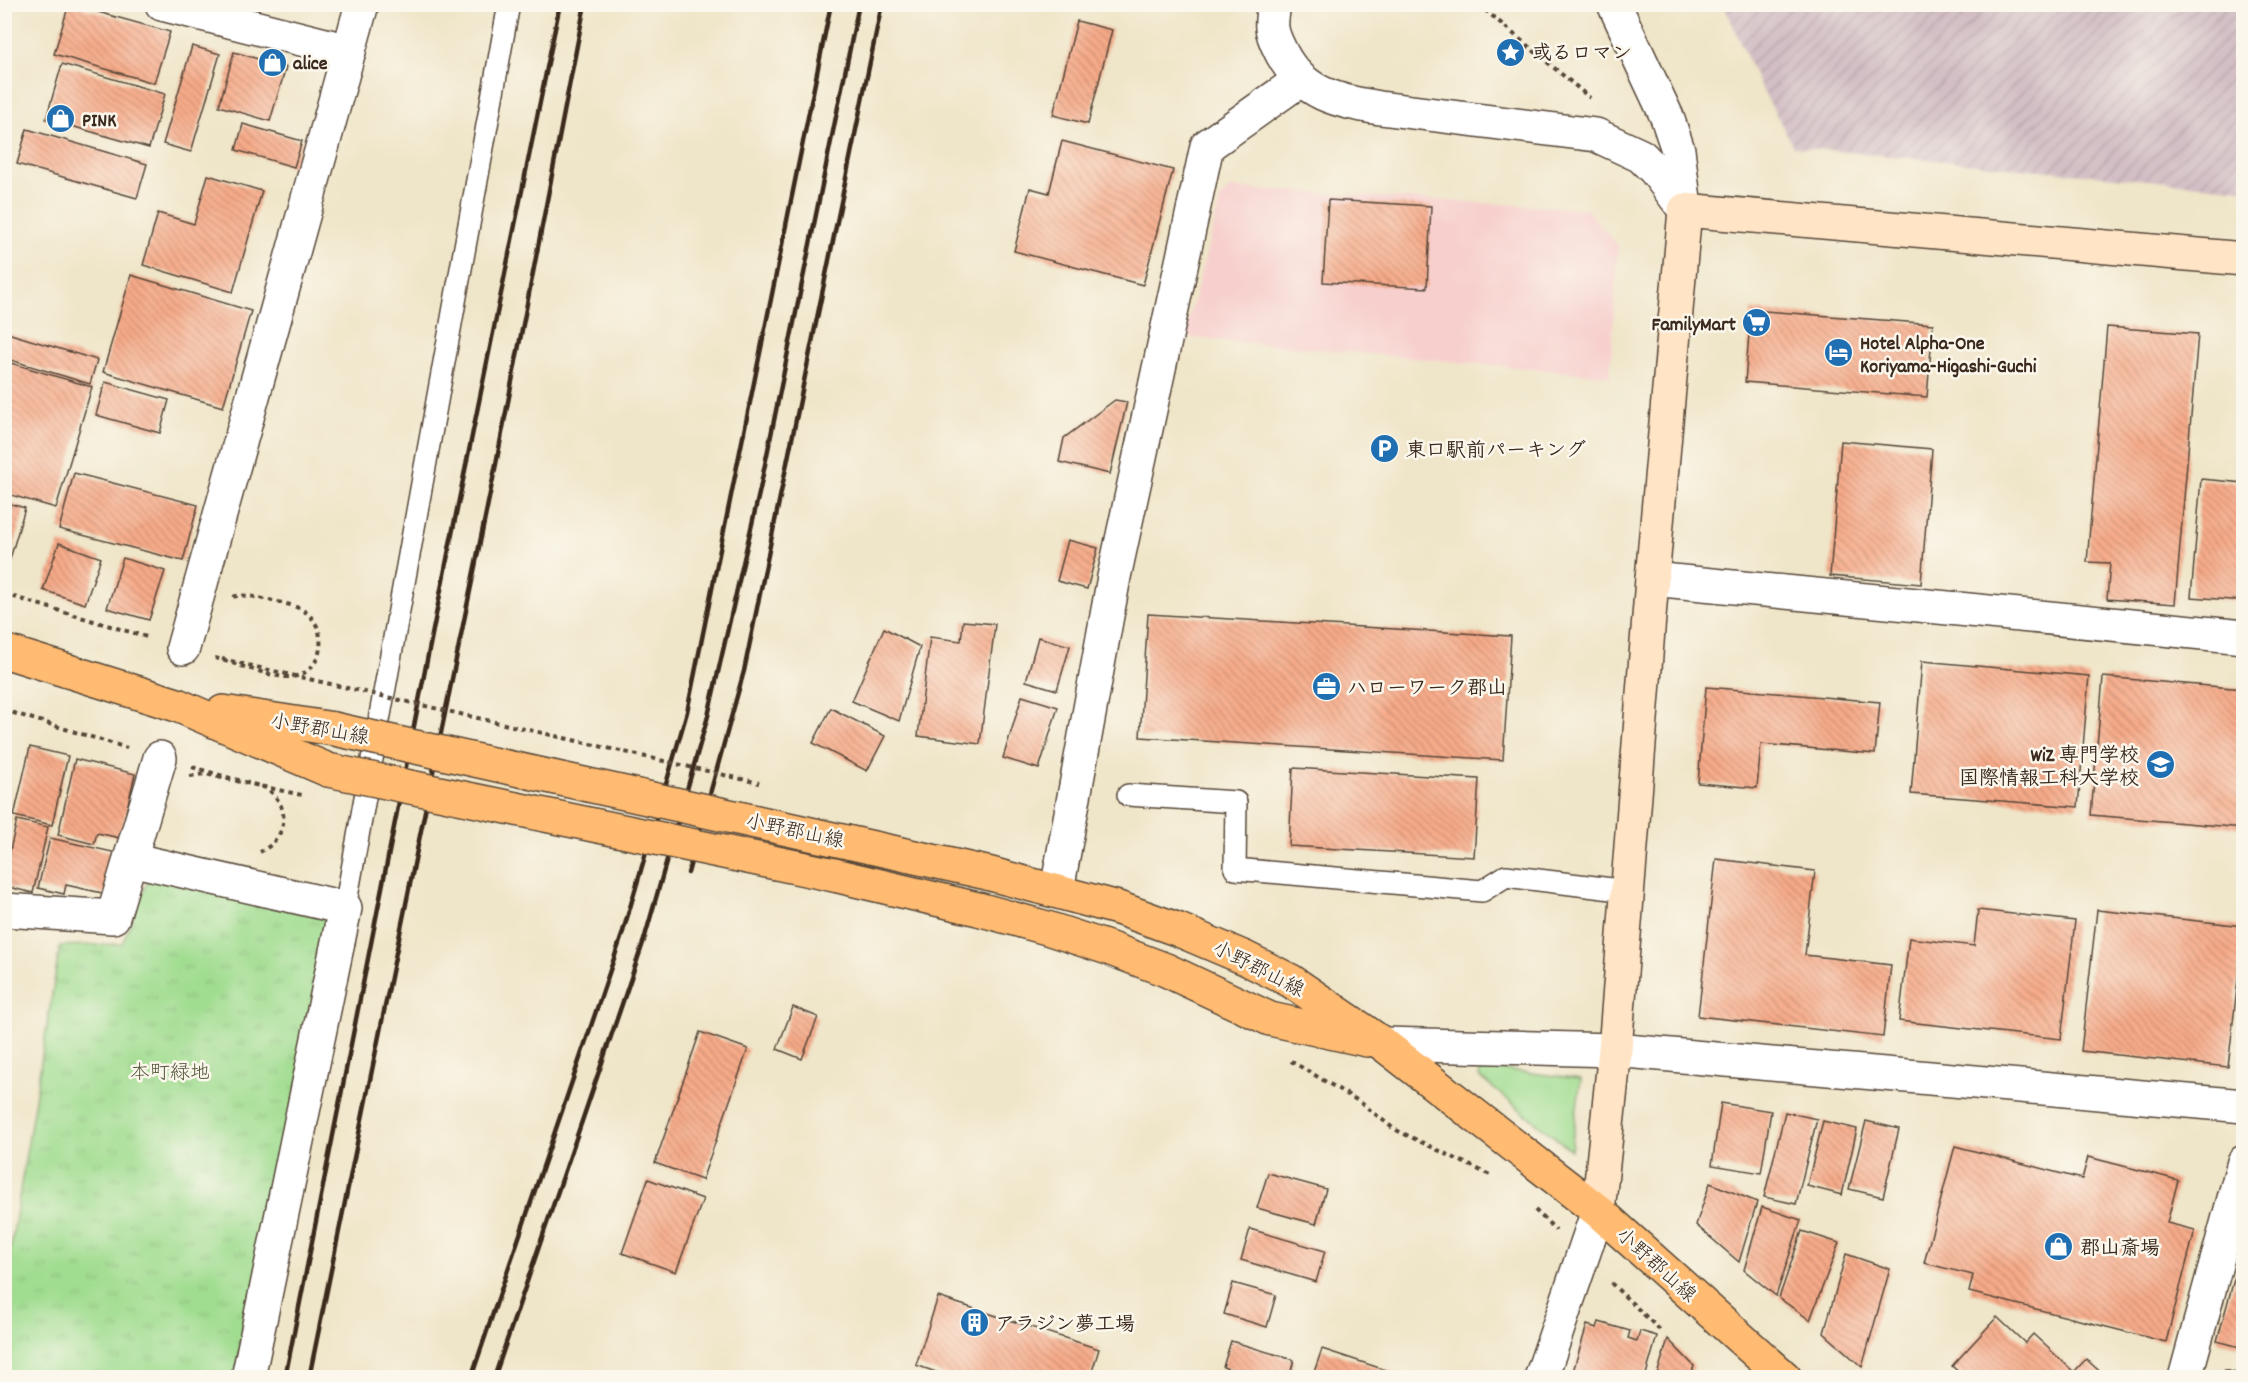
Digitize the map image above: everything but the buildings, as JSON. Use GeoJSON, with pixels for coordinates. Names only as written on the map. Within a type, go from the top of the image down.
{"type":"FeatureCollection","features":[{"type":"Feature","properties":{"kind":"main road","name":"小野郡山線"},"geometry":{"type":"LineString","coordinates":[[4,651],[177,705],[328,770],[834,875],[978,909],[1108,948],[1166,970],[1270,1019],[1383,1044]]}},
{"type":"Feature","properties":{"kind":"main road","name":"小野郡山線"},"geometry":{"type":"LineString","coordinates":[[177,705],[334,729],[847,842],[1057,890],[1118,908],[1179,930],[1245,958],[1291,981],[1383,1044],[1598,1211],[1785,1377]]}},
{"type":"Feature","properties":{"kind":"street"},"geometry":{"type":"LineString","coordinates":[[162,4],[349,51]]}},
{"type":"Feature","properties":{"kind":"street"},"geometry":{"type":"LineString","coordinates":[[183,648],[362,4]]}},
{"type":"Feature","properties":{"kind":"street"},"geometry":{"type":"LineString","coordinates":[[1274,4],[1272,29],[1288,65],[1300,80],[1322,94],[1346,103],[1596,135],[1641,156],[1655,170],[1685,210],[2244,259]]}},
{"type":"Feature","properties":{"kind":"street"},"geometry":{"type":"LineString","coordinates":[[1541,1377],[1598,1211],[1615,1050],[1652,579],[1685,210],[1678,150],[1667,117],[1614,4]]}},
{"type":"Feature","properties":{"kind":"street"},"geometry":{"type":"LineString","coordinates":[[1057,890],[1114,577],[1207,146],[1300,80]]}},
{"type":"Feature","properties":{"kind":"street"},"geometry":{"type":"LineString","coordinates":[[1652,579],[2244,637]]}},
{"type":"Feature","properties":{"kind":"street"},"geometry":{"type":"LineString","coordinates":[[4,910],[113,917],[160,758]]}},
{"type":"Feature","properties":{"kind":"street"},"geometry":{"type":"LineString","coordinates":[[130,859],[345,908],[248,1377]]}},
{"type":"Feature","properties":{"kind":"street"},"geometry":{"type":"LineString","coordinates":[[1383,1044],[1615,1050],[2244,1106]]}},
{"type":"Feature","properties":{"kind":"street"},"geometry":{"type":"LineString","coordinates":[[2185,1377],[2244,1162]]}},
{"type":"Feature","properties":{"kind":"lane"},"geometry":{"type":"LineString","coordinates":[[345,908],[510,4]]}},
{"type":"Feature","properties":{"kind":"lane"},"geometry":{"type":"LineString","coordinates":[[1128,795],[1236,802],[1235,868],[1482,891],[1506,876],[1628,891]]}},
{"type":"Feature","properties":{"kind":"path"},"geometry":{"type":"LineString","coordinates":[[1478,4],[1596,103]]}},
{"type":"Feature","properties":{"kind":"path"},"geometry":{"type":"LineString","coordinates":[[224,600],[238,595],[295,607]]}},
{"type":"Feature","properties":{"kind":"path"},"geometry":{"type":"LineString","coordinates":[[215,655],[222,659],[770,786]]}},
{"type":"Feature","properties":{"kind":"path"},"geometry":{"type":"LineString","coordinates":[[1286,1058],[1360,1102],[1394,1130],[1497,1179]]}},
{"type":"Feature","properties":{"kind":"path"},"geometry":{"type":"LineString","coordinates":[[1532,1208],[1660,1330]]}},
{"type":"Feature","properties":{"kind":"shaded area"},"geometry":{"type":"Polygon","coordinates":[[[1724,5],[2243,5],[2243,189],[1794,147],[1757,80],[1724,5]]]}},
{"type":"Feature","properties":{"kind":"shaded area"},"geometry":{"type":"Polygon","coordinates":[[[1230,188],[1586,209],[1618,246],[1610,376],[1184,337],[1221,197],[1230,188]]]}},
{"type":"Feature","properties":{"kind":"green space","name":"本町緑地"},"geometry":{"type":"Polygon","coordinates":[[[151,873],[334,916],[236,1377],[5,1378],[5,1283],[60,946],[122,944],[151,873]]]}},
{"type":"Feature","properties":{"kind":"green space"},"geometry":{"type":"Polygon","coordinates":[[[1481,1067],[1581,1079],[1571,1150],[1479,1077],[1481,1067]]]}},
{"type":"Feature","properties":{"kind":"railway"},"geometry":{"type":"LineString","coordinates":[[285,1378],[451,539],[560,4]]}},
{"type":"Feature","properties":{"kind":"railway"},"geometry":{"type":"LineString","coordinates":[[309,1378],[496,464],[585,4]]}},
{"type":"Feature","properties":{"kind":"railway"},"geometry":{"type":"LineString","coordinates":[[471,1378],[622,935],[687,712],[831,4]]}},
{"type":"Feature","properties":{"kind":"railway"},"geometry":{"type":"LineString","coordinates":[[494,1378],[644,940],[708,716],[760,489],[859,4]]}},
{"type":"Feature","properties":{"kind":"railway"},"geometry":{"type":"LineString","coordinates":[[688,873],[744,671],[882,4]]}},
{"type":"Feature","properties":{"kind":"place","name":"或るロマン"},"geometry":{"type":"Point","coordinates":[1511,52]}},
{"type":"Feature","properties":{"kind":"place","name":"alice"},"geometry":{"type":"Point","coordinates":[272,62]}},
{"type":"Feature","properties":{"kind":"place","name":"PINK"},"geometry":{"type":"Point","coordinates":[61,119]}},
{"type":"Feature","properties":{"kind":"place","name":"FamilyMart"},"geometry":{"type":"Point","coordinates":[1757,323]}},
{"type":"Feature","properties":{"kind":"place","name":"Hotel Alpha-One Koriyama-Higashi-Guchi"},"geometry":{"type":"Point","coordinates":[1839,353]}},
{"type":"Feature","properties":{"kind":"place","name":"東口駅前パーキング"},"geometry":{"type":"Point","coordinates":[1385,449]}},
{"type":"Feature","properties":{"kind":"place","name":"ハローワーク郡山"},"geometry":{"type":"Point","coordinates":[1326,687]}},
{"type":"Feature","properties":{"kind":"place","name":"WiZ 専門学校 国際情報工科大学校"},"geometry":{"type":"Point","coordinates":[2160,765]}},
{"type":"Feature","properties":{"kind":"place","name":"郡山斎場"},"geometry":{"type":"Point","coordinates":[2059,1247]}},
{"type":"Feature","properties":{"kind":"place","name":"アラジン夢工場"},"geometry":{"type":"Point","coordinates":[974,1323]}}]}
